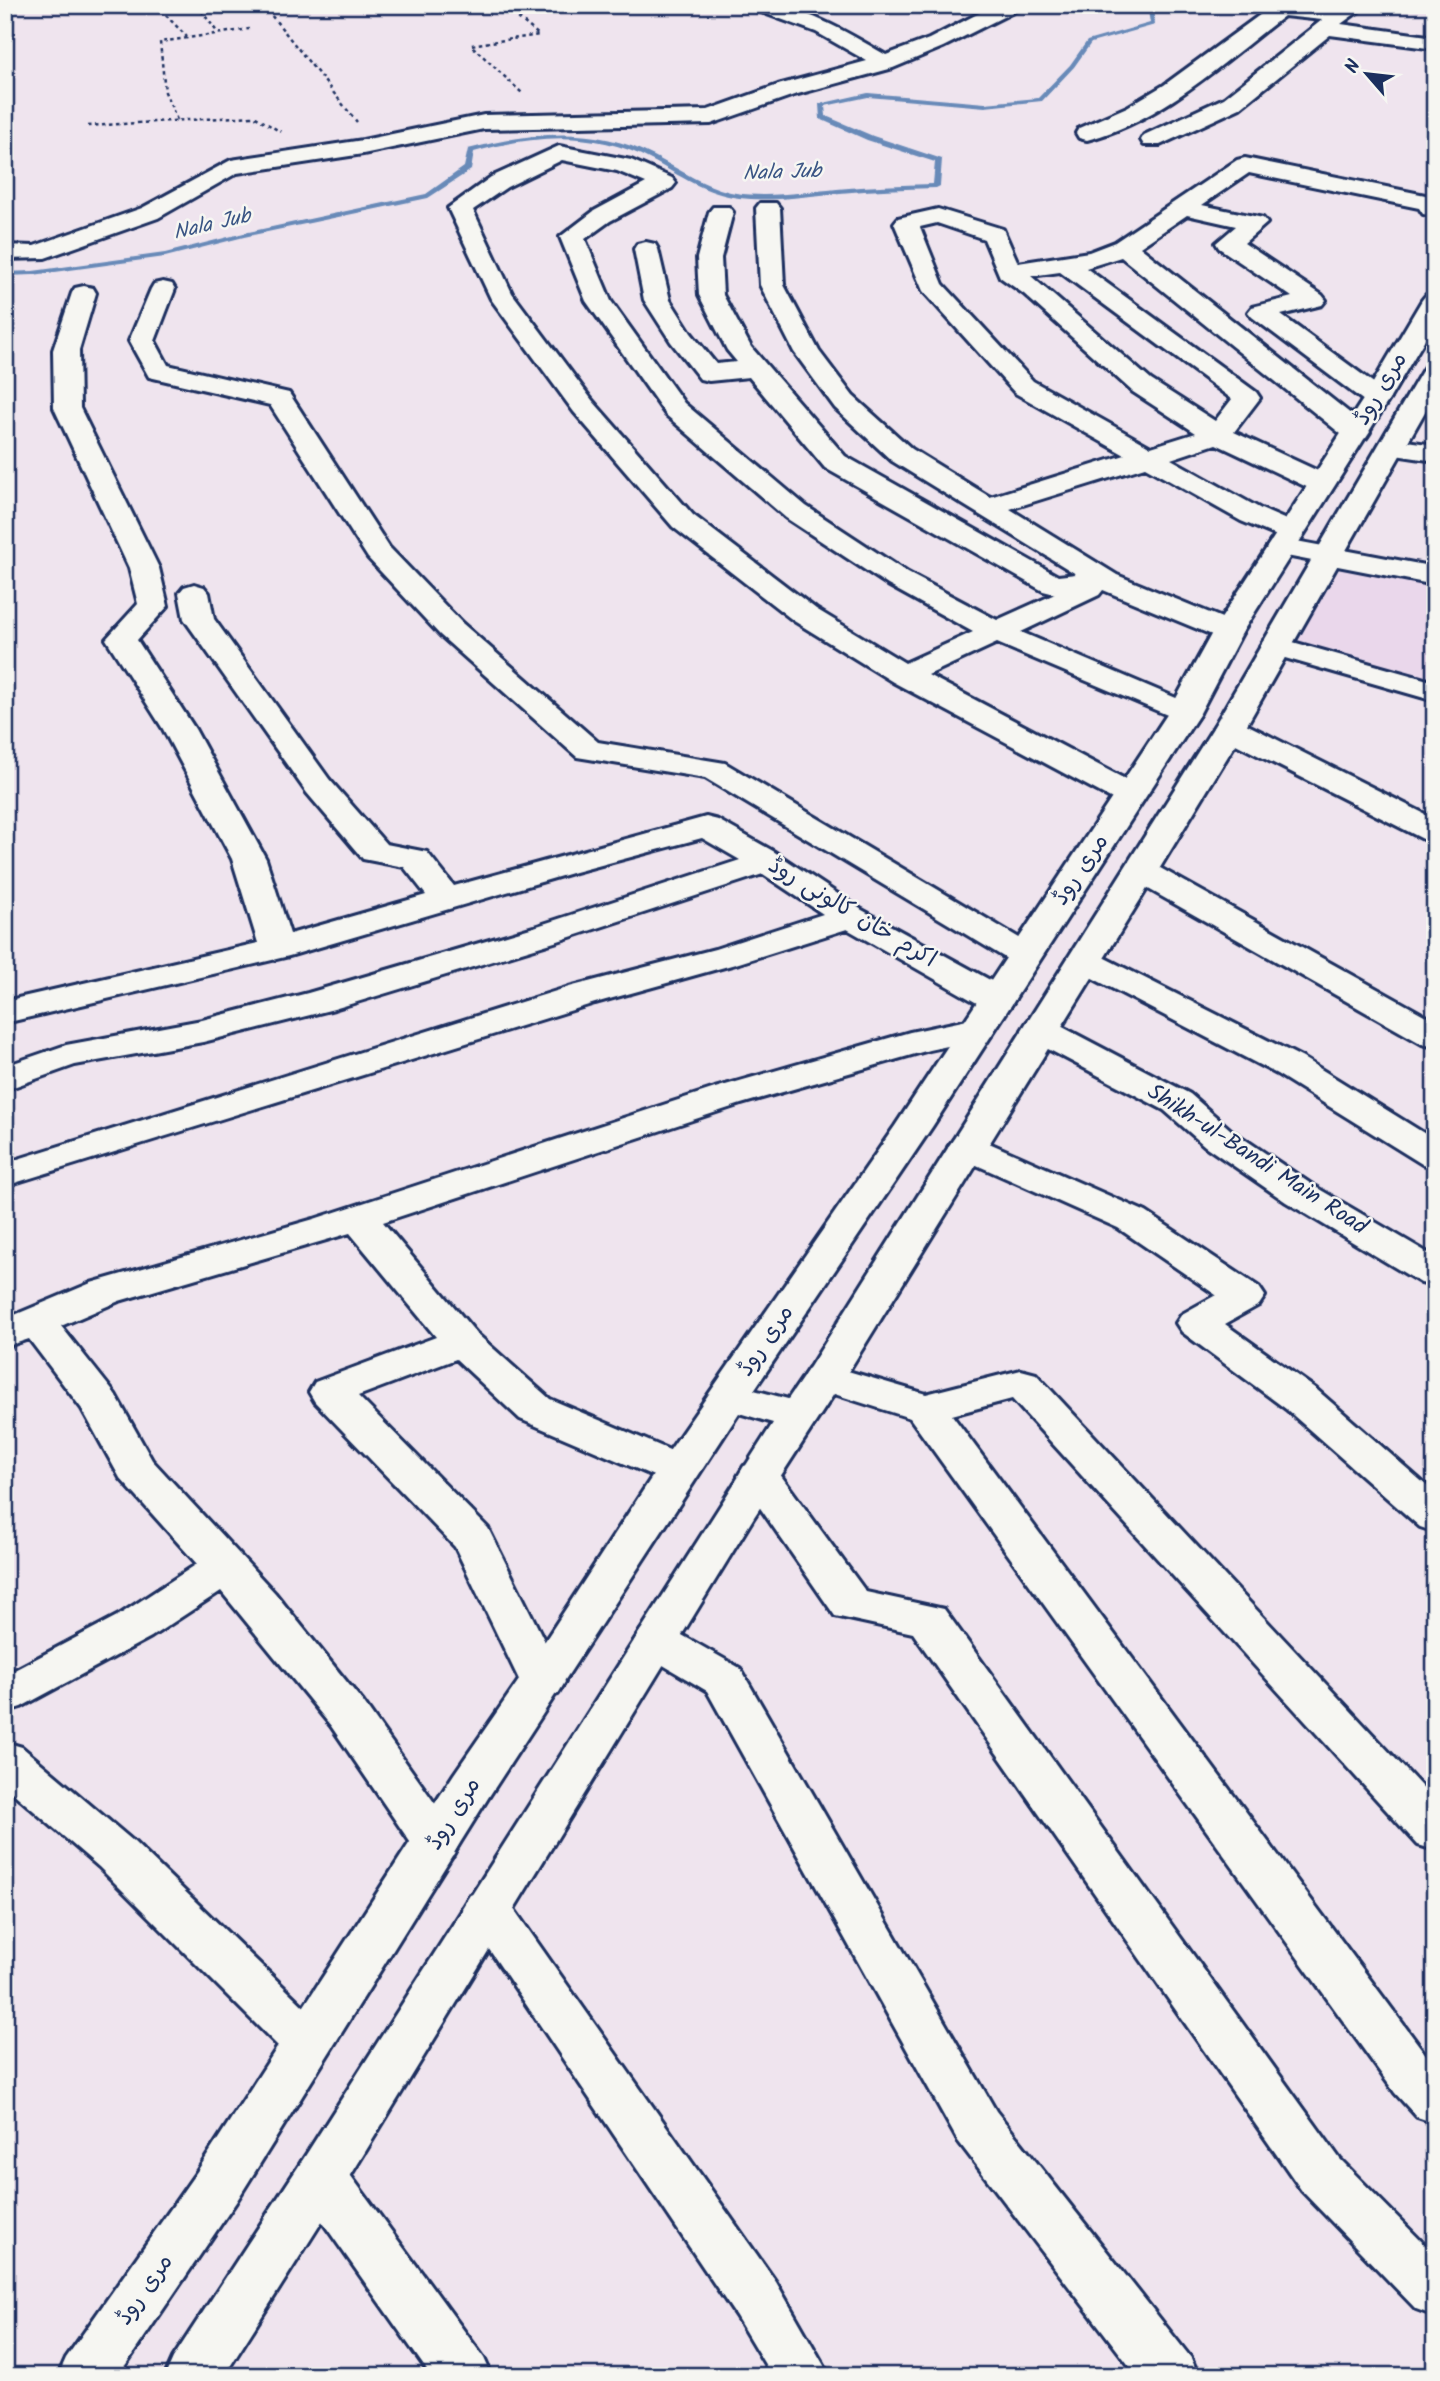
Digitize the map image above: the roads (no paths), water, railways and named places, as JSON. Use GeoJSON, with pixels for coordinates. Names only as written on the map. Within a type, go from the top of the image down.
{"type":"FeatureCollection","features":[{"type":"Feature","properties":{"kind":"street"},"geometry":{"type":"LineString","coordinates":[[760,5],[823,28],[885,63]]}},
{"type":"Feature","properties":{"kind":"street"},"geometry":{"type":"LineString","coordinates":[[5,252],[36,253],[150,213],[231,167],[484,122],[711,117],[786,90],[885,63],[936,43],[1012,5]]}},
{"type":"Feature","properties":{"kind":"street"},"geometry":{"type":"LineString","coordinates":[[1152,140],[1232,103],[1332,22],[1360,5]]}},
{"type":"Feature","properties":{"kind":"street"},"geometry":{"type":"LineString","coordinates":[[1087,133],[1135,112],[1171,90],[1279,10],[1293,9],[1332,22],[1435,43]]}},
{"type":"Feature","properties":{"kind":"street"},"geometry":{"type":"LineString","coordinates":[[1130,795],[904,675],[805,615],[683,521],[583,407],[500,294],[460,208],[499,182],[559,153],[623,165],[664,183],[601,216],[572,237],[599,300],[675,409],[796,512],[898,579],[994,631],[1184,713]]}},
{"type":"Feature","properties":{"kind":"street"},"geometry":{"type":"LineString","coordinates":[[1009,272],[1094,259],[1124,247],[1245,165],[1430,202],[1431,209],[1435,209]]}},
{"type":"Feature","properties":{"kind":"street"},"geometry":{"type":"LineString","coordinates":[[1181,207],[1255,223],[1228,243],[1313,300],[1261,312],[1393,426]]}},
{"type":"Feature","properties":{"kind":"street"},"geometry":{"type":"LineString","coordinates":[[768,208],[772,285],[807,352],[844,402],[902,455],[1107,581],[1228,631]]}},
{"type":"Feature","properties":{"kind":"street"},"geometry":{"type":"LineString","coordinates":[[720,212],[709,258],[711,295],[740,350],[835,462],[1053,585],[1107,581]]}},
{"type":"Feature","properties":{"kind":"street"},"geometry":{"type":"LineString","coordinates":[[1321,484],[1218,435],[1142,386],[1033,289],[1009,272],[994,234],[938,216],[905,223],[932,286],[1024,387],[1251,515],[1286,539],[1330,556],[1435,576]]}},
{"type":"Feature","properties":{"kind":"street"},"geometry":{"type":"LineString","coordinates":[[1124,247],[1435,453]]}},
{"type":"Feature","properties":{"kind":"street"},"geometry":{"type":"LineString","coordinates":[[646,249],[657,300],[680,337],[709,373],[755,368]]}},
{"type":"Feature","properties":{"kind":"street"},"geometry":{"type":"LineString","coordinates":[[988,507],[1218,435],[1247,398],[1065,264]]}},
{"type":"Feature","properties":{"kind":"street"},"geometry":{"type":"LineString","coordinates":[[163,289],[142,341],[158,372],[279,399],[378,552],[451,629],[588,750],[714,770],[1024,955]]}},
{"type":"Feature","properties":{"kind":"street"},"geometry":{"type":"LineString","coordinates":[[84,293],[66,351],[67,408],[144,568],[153,606],[121,639],[179,729],[249,859],[277,949]]}},
{"type":"Feature","properties":{"kind":"street","name":"مری روڈ"},"geometry":{"type":"LineString","coordinates":[[193,2376],[824,1377],[1229,728],[1330,556],[1393,426],[1435,300]]}},
{"type":"Feature","properties":{"kind":"street","name":"مری روڈ"},"geometry":{"type":"LineString","coordinates":[[86,2376],[217,2186],[307,2042],[678,1470],[987,1014],[1184,713],[1228,631],[1321,484],[1393,426],[1433,376]]}},
{"type":"Feature","properties":{"kind":"street"},"geometry":{"type":"LineString","coordinates":[[904,675],[994,631],[1107,581]]}},
{"type":"Feature","properties":{"kind":"street"},"geometry":{"type":"LineString","coordinates":[[5,1012],[277,949],[447,899],[415,859],[375,852],[318,786],[199,619],[194,593]]}},
{"type":"Feature","properties":{"kind":"street"},"geometry":{"type":"LineString","coordinates":[[1275,646],[1435,692]]}},
{"type":"Feature","properties":{"kind":"street"},"geometry":{"type":"LineString","coordinates":[[1229,728],[1435,832]]}},
{"type":"Feature","properties":{"kind":"street","name":"اکرم خان کالونی روڈ"},"geometry":{"type":"LineString","coordinates":[[447,899],[706,827],[767,862],[850,917],[987,1014]]}},
{"type":"Feature","properties":{"kind":"street"},"geometry":{"type":"LineString","coordinates":[[5,1079],[66,1056],[203,1031],[321,1001],[546,934],[767,862]]}},
{"type":"Feature","properties":{"kind":"street"},"geometry":{"type":"LineString","coordinates":[[1141,871],[1435,1035]]}},
{"type":"Feature","properties":{"kind":"street"},"geometry":{"type":"LineString","coordinates":[[5,1175],[582,995],[727,956],[850,917]]}},
{"type":"Feature","properties":{"kind":"street"},"geometry":{"type":"LineString","coordinates":[[1085,961],[1290,1066],[1435,1156]]}},
{"type":"Feature","properties":{"kind":"street"},"geometry":{"type":"LineString","coordinates":[[436,1842],[347,1714],[258,1604],[135,1468],[100,1404],[21,1327],[105,1292],[251,1251],[728,1096],[923,1040],[987,1014]]}},
{"type":"Feature","properties":{"kind":"street","name":"Shikh-ul-Bandi Main Road"},"geometry":{"type":"LineString","coordinates":[[1040,1030],[1177,1102],[1219,1138],[1300,1194],[1435,1274]]}},
{"type":"Feature","properties":{"kind":"street"},"geometry":{"type":"LineString","coordinates":[[967,1147],[1132,1220],[1245,1296],[1196,1323],[1301,1399],[1435,1517]]}},
{"type":"Feature","properties":{"kind":"street"},"geometry":{"type":"LineString","coordinates":[[358,1217],[462,1342],[535,1409],[678,1470]]}},
{"type":"Feature","properties":{"kind":"street"},"geometry":{"type":"LineString","coordinates":[[462,1342],[330,1392],[473,1539],[542,1682]]}},
{"type":"Feature","properties":{"kind":"street"},"geometry":{"type":"LineString","coordinates":[[824,1377],[925,1408],[1021,1383],[1435,1832]]}},
{"type":"Feature","properties":{"kind":"street"},"geometry":{"type":"LineString","coordinates":[[729,1395],[797,1416]]}},
{"type":"Feature","properties":{"kind":"street"},"geometry":{"type":"LineString","coordinates":[[925,1408],[1413,2078],[1435,2102]]}},
{"type":"Feature","properties":{"kind":"street"},"geometry":{"type":"LineString","coordinates":[[759,1476],[851,1605],[928,1620],[1321,2175],[1435,2292]]}},
{"type":"Feature","properties":{"kind":"street"},"geometry":{"type":"LineString","coordinates":[[5,1695],[135,1626],[225,1567]]}},
{"type":"Feature","properties":{"kind":"street"},"geometry":{"type":"LineString","coordinates":[[657,1641],[724,1680],[977,2126],[1171,2376]]}},
{"type":"Feature","properties":{"kind":"street"},"geometry":{"type":"LineString","coordinates":[[5,1759],[116,1854],[307,2042]]}},
{"type":"Feature","properties":{"kind":"street"},"geometry":{"type":"LineString","coordinates":[[488,1908],[756,2299],[802,2376]]}},
{"type":"Feature","properties":{"kind":"street"},"geometry":{"type":"LineString","coordinates":[[321,2177],[464,2376]]}},
{"type":"Feature","properties":{"kind":"waterway","name":"Nala Jub"},"geometry":{"type":"LineString","coordinates":[[5,274],[33,273],[165,255],[244,235],[428,196],[468,168],[471,151],[533,137],[576,136],[618,143],[711,189],[739,196],[781,196],[872,188],[936,186],[939,161],[870,138],[823,117],[821,105],[868,95],[985,105],[1040,100],[1072,66],[1089,42],[1153,24],[1150,5]]}}]}
